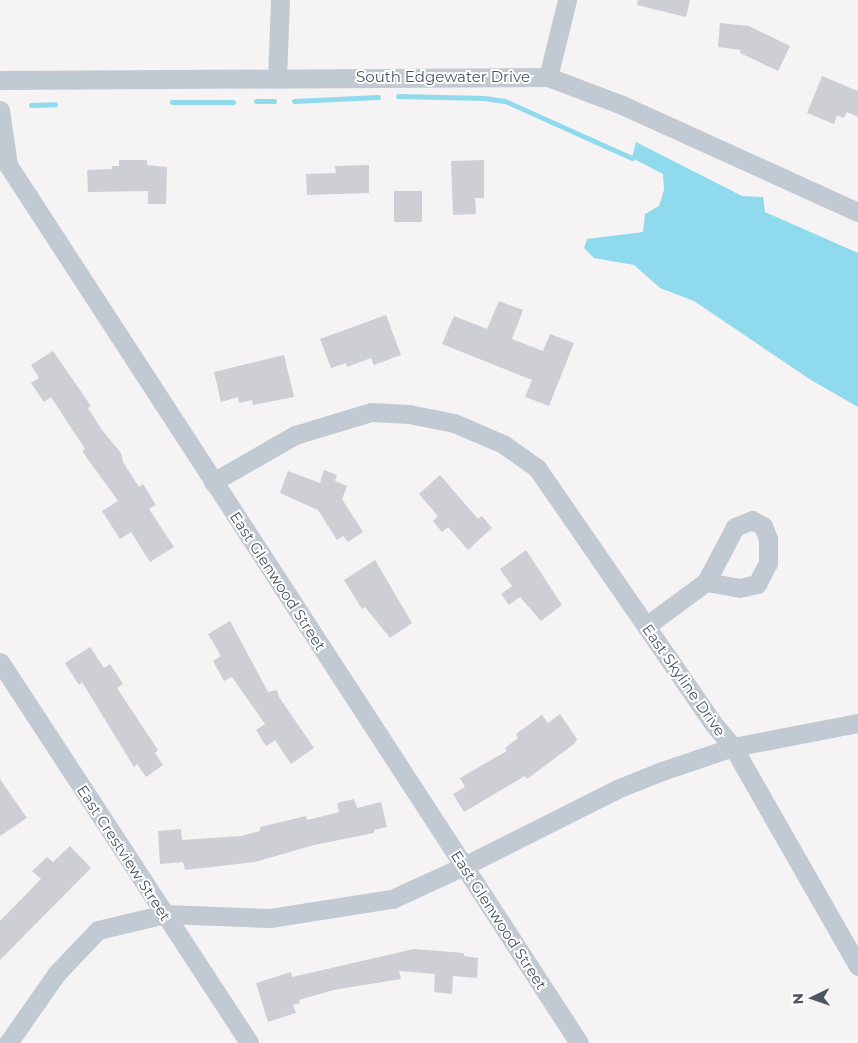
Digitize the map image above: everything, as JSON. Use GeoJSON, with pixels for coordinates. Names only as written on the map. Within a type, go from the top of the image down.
{"type":"FeatureCollection","features":[{"type":"Feature","properties":{"kind":"street"},"geometry":{"type":"LineString","coordinates":[[277,78],[280,0]]}},
{"type":"Feature","properties":{"kind":"street"},"geometry":{"type":"LineString","coordinates":[[548,77],[567,0]]}},
{"type":"Feature","properties":{"kind":"street","name":"South Edgewater Drive"},"geometry":{"type":"LineString","coordinates":[[0,80],[548,77],[622,105],[858,212]]}},
{"type":"Feature","properties":{"kind":"street","name":"East Glenwood Street"},"geometry":{"type":"LineString","coordinates":[[0,110],[8,165],[579,1043]]}},
{"type":"Feature","properties":{"kind":"street","name":"East Skyline Drive"},"geometry":{"type":"LineString","coordinates":[[213,482],[295,434],[371,412],[409,414],[471,429],[503,444],[537,468],[646,626],[733,747],[858,966]]}},
{"type":"Feature","properties":{"kind":"street"},"geometry":{"type":"LineString","coordinates":[[646,626],[706,582]]}},
{"type":"Feature","properties":{"kind":"street","name":"East Crestview Street"},"geometry":{"type":"LineString","coordinates":[[0,662],[249,1043]]}},
{"type":"Feature","properties":{"kind":"street"},"geometry":{"type":"LineString","coordinates":[[8,1043],[57,972],[98,930],[164,914],[270,918],[382,900],[464,866],[617,789],[733,747],[858,723]]}},
{"type":"Feature","properties":{"kind":"water"},"geometry":{"type":"Polygon","coordinates":[[[636,142],[742,196],[763,197],[765,212],[858,253],[858,407],[811,380],[694,301],[660,288],[634,265],[594,258],[584,248],[587,239],[643,232],[645,214],[659,206],[664,190],[663,174],[632,158],[636,142]]]}},
{"type":"Feature","properties":{"kind":"building"},"geometry":{"type":"Polygon","coordinates":[[[638,0],[690,0],[686,17],[637,5],[638,0]]]}},
{"type":"Feature","properties":{"kind":"building"},"geometry":{"type":"Polygon","coordinates":[[[720,23],[749,26],[790,46],[778,71],[740,53],[741,50],[718,47],[720,23]]]}},
{"type":"Feature","properties":{"kind":"building"},"geometry":{"type":"Polygon","coordinates":[[[822,76],[858,91],[858,117],[847,112],[844,118],[837,115],[834,124],[807,113],[822,76]]]}},
{"type":"Feature","properties":{"kind":"building"},"geometry":{"type":"Polygon","coordinates":[[[119,160],[147,160],[147,165],[167,167],[166,204],[148,204],[148,191],[88,192],[87,170],[112,169],[112,166],[119,166],[119,160]]]}},
{"type":"Feature","properties":{"kind":"building"},"geometry":{"type":"Polygon","coordinates":[[[484,160],[484,198],[475,198],[476,214],[453,215],[451,161],[484,160]]]}},
{"type":"Feature","properties":{"kind":"building"},"geometry":{"type":"Polygon","coordinates":[[[369,165],[369,193],[307,195],[306,174],[336,173],[335,166],[369,165]]]}},
{"type":"Feature","properties":{"kind":"building"},"geometry":{"type":"Polygon","coordinates":[[[394,191],[422,191],[422,222],[394,222],[394,191]]]}},
{"type":"Feature","properties":{"kind":"building"},"geometry":{"type":"Polygon","coordinates":[[[499,301],[523,310],[512,339],[543,351],[550,334],[574,343],[549,406],[525,397],[532,380],[442,344],[454,316],[487,329],[499,301]]]}},
{"type":"Feature","properties":{"kind":"building"},"geometry":{"type":"Polygon","coordinates":[[[386,315],[401,355],[374,365],[371,358],[347,367],[346,363],[331,368],[320,339],[386,315]]]}},
{"type":"Feature","properties":{"kind":"building"},"geometry":{"type":"Polygon","coordinates":[[[53,351],[91,406],[88,408],[102,430],[121,453],[123,462],[139,487],[143,484],[156,505],[149,509],[174,547],[150,562],[131,532],[120,539],[102,511],[118,501],[82,451],[85,449],[51,397],[44,402],[31,383],[39,378],[31,365],[53,351]]]}},
{"type":"Feature","properties":{"kind":"building"},"geometry":{"type":"Polygon","coordinates":[[[284,355],[294,397],[253,405],[252,400],[239,403],[238,397],[221,402],[214,372],[284,355]]]}},
{"type":"Feature","properties":{"kind":"building"},"geometry":{"type":"Polygon","coordinates":[[[324,470],[337,475],[335,481],[347,486],[342,499],[363,532],[348,542],[343,536],[337,540],[318,510],[280,493],[288,471],[320,483],[324,470]]]}},
{"type":"Feature","properties":{"kind":"building"},"geometry":{"type":"Polygon","coordinates":[[[440,475],[478,519],[482,516],[492,528],[468,550],[448,527],[442,532],[433,521],[438,516],[419,494],[440,475]]]}},
{"type":"Feature","properties":{"kind":"building"},"geometry":{"type":"Polygon","coordinates":[[[526,550],[562,605],[541,621],[520,597],[509,605],[501,594],[512,586],[500,569],[526,550]]]}},
{"type":"Feature","properties":{"kind":"building"},"geometry":{"type":"Polygon","coordinates":[[[375,560],[412,623],[390,638],[365,607],[362,609],[344,580],[375,560]]]}},
{"type":"Feature","properties":{"kind":"building"},"geometry":{"type":"Polygon","coordinates":[[[230,621],[268,692],[277,690],[279,697],[314,748],[291,764],[275,740],[266,746],[256,730],[265,724],[232,677],[224,681],[213,661],[221,656],[208,634],[230,621]]]}},
{"type":"Feature","properties":{"kind":"building"},"geometry":{"type":"Polygon","coordinates":[[[90,647],[104,668],[110,664],[123,684],[117,688],[158,750],[155,753],[163,765],[146,777],[137,764],[134,767],[82,682],[79,685],[65,663],[90,647]]]}},
{"type":"Feature","properties":{"kind":"building"},"geometry":{"type":"Polygon","coordinates":[[[560,714],[577,739],[574,744],[527,779],[525,776],[464,812],[453,794],[465,787],[460,778],[507,751],[505,748],[518,738],[516,734],[542,715],[548,723],[560,714]]]}},
{"type":"Feature","properties":{"kind":"building"},"geometry":{"type":"Polygon","coordinates":[[[0,779],[27,818],[0,836],[0,779]]]}},
{"type":"Feature","properties":{"kind":"building"},"geometry":{"type":"Polygon","coordinates":[[[354,799],[357,808],[381,802],[387,827],[374,830],[374,833],[314,845],[255,862],[185,870],[183,862],[160,864],[158,831],[181,829],[182,840],[241,836],[260,831],[260,827],[306,816],[307,820],[339,812],[337,803],[354,799]]]}},
{"type":"Feature","properties":{"kind":"building"},"geometry":{"type":"Polygon","coordinates":[[[70,846],[91,868],[0,960],[0,921],[41,879],[32,871],[47,857],[53,862],[70,846]]]}},
{"type":"Feature","properties":{"kind":"building"},"geometry":{"type":"Polygon","coordinates":[[[414,949],[464,953],[464,956],[478,958],[477,978],[453,976],[452,994],[434,992],[435,974],[399,971],[401,979],[333,990],[299,1000],[300,1003],[293,1005],[296,1013],[268,1022],[256,983],[291,972],[292,977],[414,949]]]}},
{"type":"Feature","properties":{"kind":"waterway"},"geometry":{"type":"LineString","coordinates":[[398,96],[484,98],[505,101],[632,158]]}},
{"type":"Feature","properties":{"kind":"waterway"},"geometry":{"type":"LineString","coordinates":[[294,101],[378,97]]}},
{"type":"Feature","properties":{"kind":"waterway"},"geometry":{"type":"LineString","coordinates":[[256,101],[274,101]]}},
{"type":"Feature","properties":{"kind":"waterway"},"geometry":{"type":"LineString","coordinates":[[172,102],[233,102]]}},
{"type":"Feature","properties":{"kind":"waterway"},"geometry":{"type":"LineString","coordinates":[[31,105],[55,104]]}}]}
